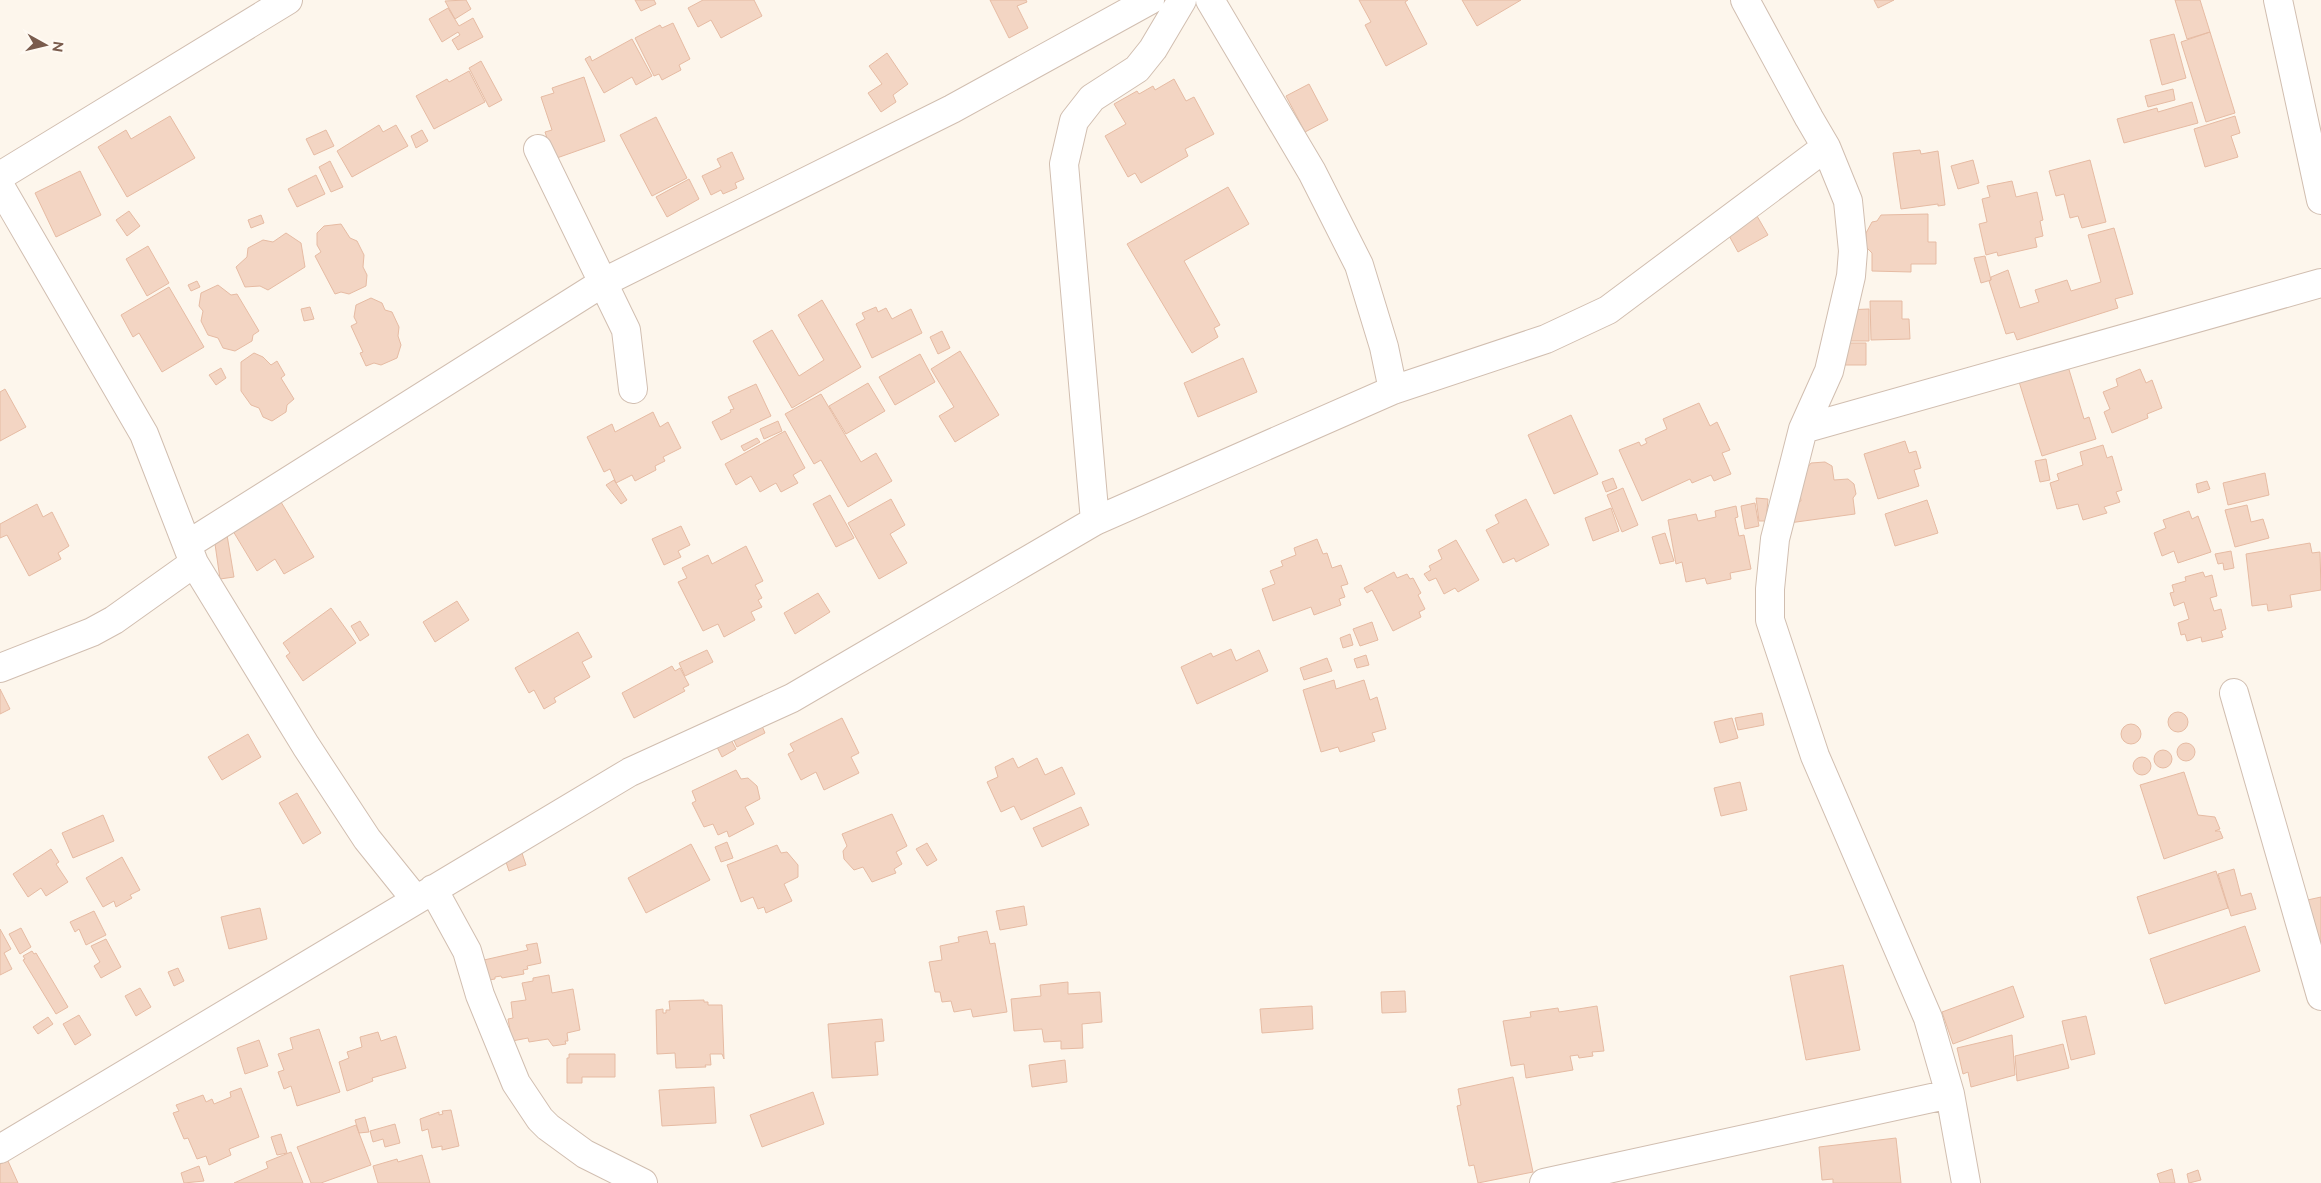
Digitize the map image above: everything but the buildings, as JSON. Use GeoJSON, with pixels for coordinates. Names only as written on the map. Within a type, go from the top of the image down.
{"type":"FeatureCollection","features":[{"type":"Feature","properties":{"kind":"street"},"geometry":{"type":"LineString","coordinates":[[0,176],[288,0]]}},
{"type":"Feature","properties":{"kind":"street"},"geometry":{"type":"LineString","coordinates":[[0,668],[92,632],[114,620],[190,554],[604,282],[952,109],[1150,0]]}},
{"type":"Feature","properties":{"kind":"street"},"geometry":{"type":"LineString","coordinates":[[1095,521],[1064,164],[1074,121],[1092,98],[1137,69],[1153,49],[1182,0]]}},
{"type":"Feature","properties":{"kind":"street"},"geometry":{"type":"LineString","coordinates":[[1210,0],[1312,172],[1359,265],[1384,347],[1393,390]]}},
{"type":"Feature","properties":{"kind":"street"},"geometry":{"type":"LineString","coordinates":[[1745,0],[1826,147],[1848,201],[1851,223],[1851,276],[1829,371],[1804,429],[1775,539],[1770,589],[1770,620],[1815,756],[1928,1018],[1950,1094],[1966,1183]]}},
{"type":"Feature","properties":{"kind":"street"},"geometry":{"type":"LineString","coordinates":[[2278,0],[2321,200]]}},
{"type":"Feature","properties":{"kind":"street"},"geometry":{"type":"LineString","coordinates":[[0,1150],[630,772],[792,698],[1095,521],[1393,390],[1546,339],[1608,310],[1826,147]]}},
{"type":"Feature","properties":{"kind":"street"},"geometry":{"type":"LineString","coordinates":[[538,150],[626,330],[633,389]]}},
{"type":"Feature","properties":{"kind":"street"},"geometry":{"type":"LineString","coordinates":[[0,186],[144,434],[190,554],[306,746],[362,832],[424,895],[467,951],[480,995],[516,1083],[540,1119],[548,1127],[585,1154],[643,1183]]}},
{"type":"Feature","properties":{"kind":"street"},"geometry":{"type":"LineString","coordinates":[[1804,429],[2321,282]]}},
{"type":"Feature","properties":{"kind":"street"},"geometry":{"type":"LineString","coordinates":[[2234,694],[2321,996]]}},
{"type":"Feature","properties":{"kind":"street"},"geometry":{"type":"LineString","coordinates":[[1544,1183],[1950,1094]]}}]}
